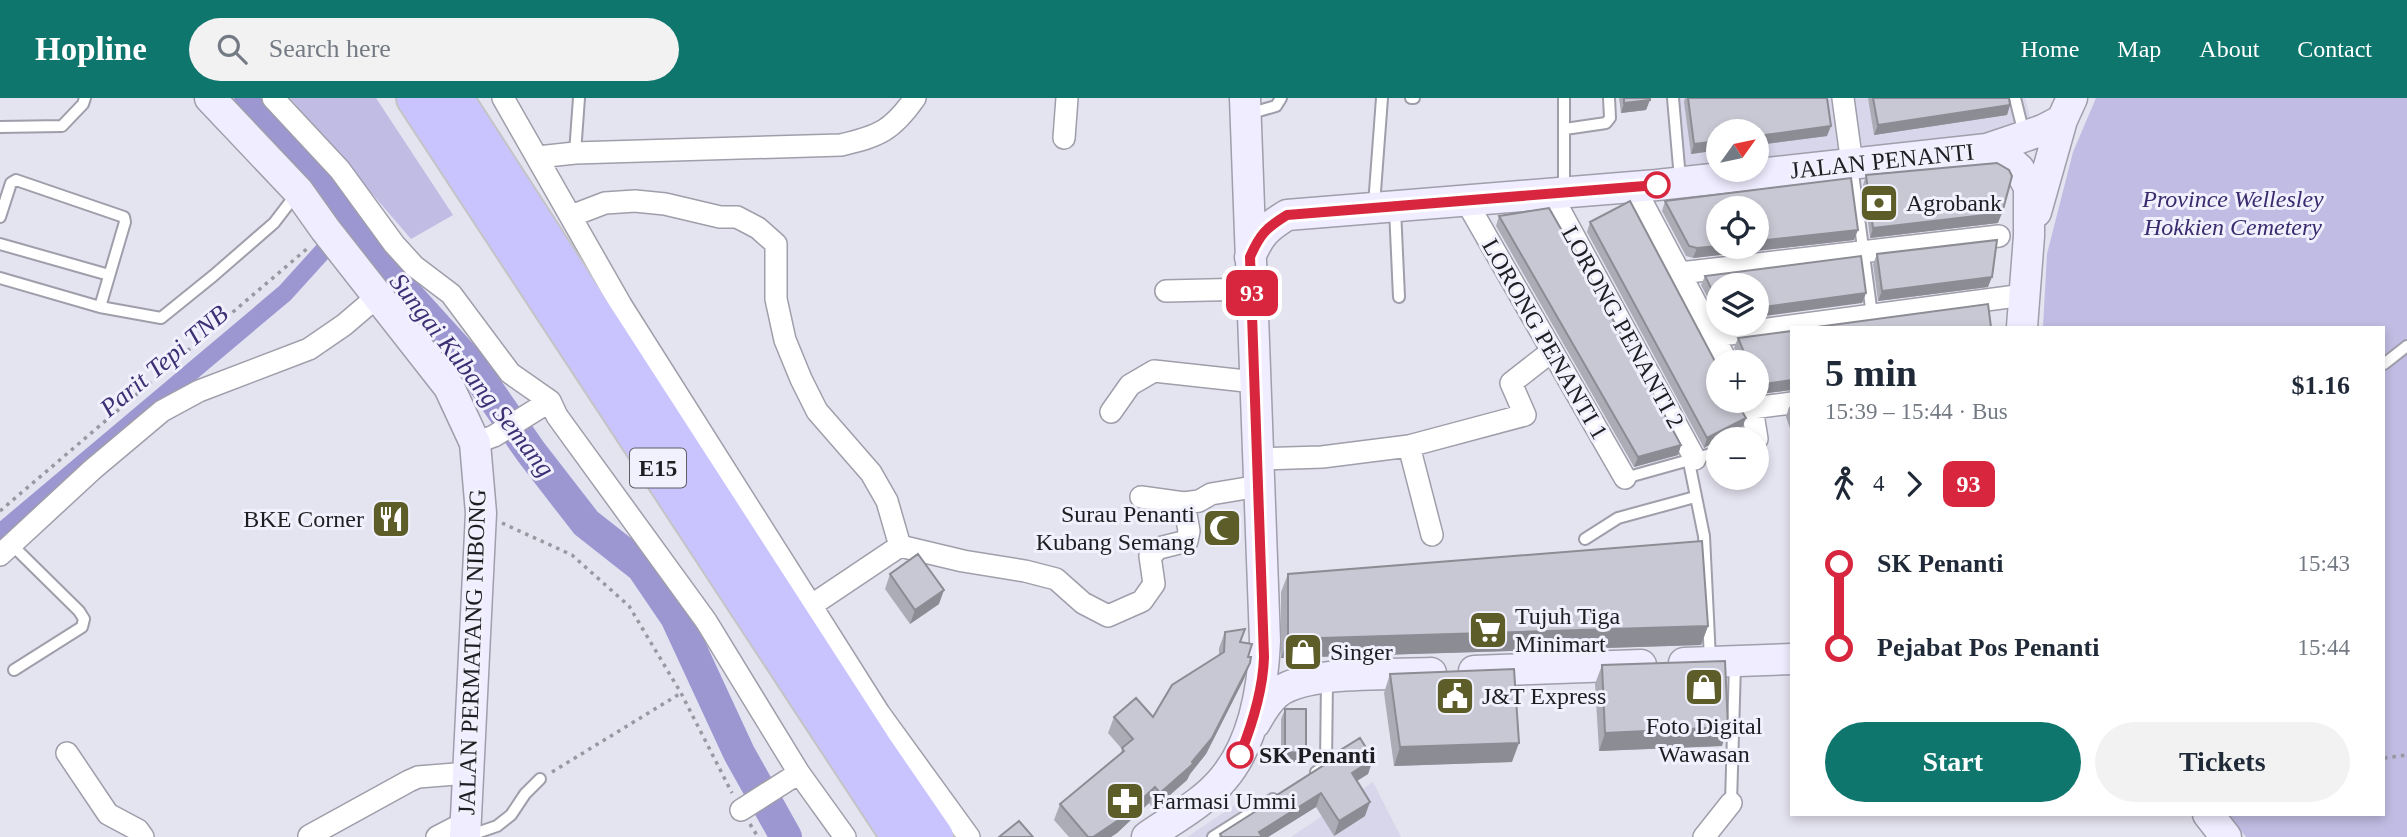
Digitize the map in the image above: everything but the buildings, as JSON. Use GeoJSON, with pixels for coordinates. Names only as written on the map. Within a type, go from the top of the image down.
{"type":"FeatureCollection","features":[{"type":"Feature","properties":{"kind":"highway","name":"E15"},"geometry":{"type":"LineString","coordinates":[[416,98],[901,837]]}},
{"type":"Feature","properties":{"kind":"highway","name":"E15"},"geometry":{"type":"LineString","coordinates":[[453,98],[875,751],[934,837]]}},
{"type":"Feature","properties":{"kind":"main road","name":"JALAN PERMATANG NIBONG"},"geometry":{"type":"LineString","coordinates":[[210,98],[298,191],[449,387],[484,439],[465,832]]}},
{"type":"Feature","properties":{"kind":"main road"},"geometry":{"type":"LineString","coordinates":[[1245,106],[1265,641],[1263,673],[1249,733]]}},
{"type":"Feature","properties":{"kind":"main road"},"geometry":{"type":"LineString","coordinates":[[1987,149],[2043,130],[2067,109]]}},
{"type":"Feature","properties":{"kind":"main road"},"geometry":{"type":"LineString","coordinates":[[2029,236],[2067,109]]}},
{"type":"Feature","properties":{"kind":"main road","name":"JALAN PENANTI"},"geometry":{"type":"LineString","coordinates":[[1287,215],[1680,183],[1987,149],[2014,164],[2029,187],[2029,236],[2022,326]]}},
{"type":"Feature","properties":{"kind":"main road"},"geometry":{"type":"LineString","coordinates":[[1247,170],[1256,191],[1269,204],[1287,215],[1264,230],[1250,257]]}},
{"type":"Feature","properties":{"kind":"main road"},"geometry":{"type":"LineString","coordinates":[[1265,641],[1275,657],[1289,666],[1324,677]]}},
{"type":"Feature","properties":{"kind":"main road"},"geometry":{"type":"LineString","coordinates":[[1147,837],[1198,802],[1223,779],[1240,755],[1265,705],[1278,693],[1298,682],[1324,677],[1790,659]]}},
{"type":"Feature","properties":{"kind":"main road"},"geometry":{"type":"LineString","coordinates":[[2210,816],[2226,837]]}},
{"type":"Feature","properties":{"kind":"street"},"geometry":{"type":"LineString","coordinates":[[273,98],[340,170],[394,244],[414,266],[451,294],[510,373],[557,416],[706,621],[791,779],[845,837]]}},
{"type":"Feature","properties":{"kind":"street"},"geometry":{"type":"LineString","coordinates":[[503,98],[621,305],[879,713],[969,837]]}},
{"type":"Feature","properties":{"kind":"street"},"geometry":{"type":"LineString","coordinates":[[538,157],[575,153],[841,145],[874,137],[897,121],[915,98]]}},
{"type":"Feature","properties":{"kind":"street"},"geometry":{"type":"LineString","coordinates":[[1064,138],[1067,98]]}},
{"type":"Feature","properties":{"kind":"street"},"geometry":{"type":"LineString","coordinates":[[1843,98],[1852,164]]}},
{"type":"Feature","properties":{"kind":"street"},"geometry":{"type":"LineString","coordinates":[[1634,187],[1706,321]]}},
{"type":"Feature","properties":{"kind":"street","name":"LORONG PENANTI 2"},"geometry":{"type":"LineString","coordinates":[[1558,193],[1692,460]]}},
{"type":"Feature","properties":{"kind":"street"},"geometry":{"type":"LineString","coordinates":[[571,216],[605,203],[635,201],[665,204],[720,217],[737,217],[758,228],[776,244],[776,299],[785,340],[801,379],[817,411],[871,473],[887,501],[900,546]]}},
{"type":"Feature","properties":{"kind":"street","name":"LORONG PENANTI 1"},"geometry":{"type":"LineString","coordinates":[[1466,201],[1625,478]]}},
{"type":"Feature","properties":{"kind":"street"},"geometry":{"type":"LineString","coordinates":[[1680,273],[1999,236]]}},
{"type":"Feature","properties":{"kind":"street"},"geometry":{"type":"LineString","coordinates":[[1166,291],[1251,289]]}},
{"type":"Feature","properties":{"kind":"street"},"geometry":{"type":"LineString","coordinates":[[1792,326],[2024,295]]}},
{"type":"Feature","properties":{"kind":"street"},"geometry":{"type":"LineString","coordinates":[[6,550],[93,469],[162,411],[199,391],[309,349],[344,325],[378,296]]}},
{"type":"Feature","properties":{"kind":"street"},"geometry":{"type":"LineString","coordinates":[[1769,329],[1790,326]]}},
{"type":"Feature","properties":{"kind":"street"},"geometry":{"type":"LineString","coordinates":[[1714,336],[1721,350]]}},
{"type":"Feature","properties":{"kind":"street"},"geometry":{"type":"LineString","coordinates":[[1141,497],[1184,503],[1199,501],[1258,472],[1322,457],[1409,446],[1525,415],[1511,383],[1552,351]]}},
{"type":"Feature","properties":{"kind":"street"},"geometry":{"type":"LineString","coordinates":[[1111,412],[1130,385],[1154,372],[1255,382]]}},
{"type":"Feature","properties":{"kind":"street"},"geometry":{"type":"LineString","coordinates":[[1769,404],[1790,403]]}},
{"type":"Feature","properties":{"kind":"street"},"geometry":{"type":"LineString","coordinates":[[484,439],[545,404]]}},
{"type":"Feature","properties":{"kind":"street"},"geometry":{"type":"LineString","coordinates":[[1409,446],[1432,535]]}},
{"type":"Feature","properties":{"kind":"street"},"geometry":{"type":"LineString","coordinates":[[812,605],[900,546],[1056,579],[1083,603],[1108,615],[1142,601],[1154,584],[1150,556],[1159,548],[1186,541],[1189,531],[1184,503]]}},
{"type":"Feature","properties":{"kind":"street"},"geometry":{"type":"LineString","coordinates":[[67,753],[108,814],[138,830],[143,837]]}},
{"type":"Feature","properties":{"kind":"street"},"geometry":{"type":"LineString","coordinates":[[309,836],[418,777],[468,773]]}},
{"type":"Feature","properties":{"kind":"street"},"geometry":{"type":"LineString","coordinates":[[746,808],[791,779]]}},
{"type":"Feature","properties":{"kind":"street"},"geometry":{"type":"LineString","coordinates":[[1704,837],[1731,803]]}},
{"type":"Feature","properties":{"kind":"street"},"geometry":{"type":"LineString","coordinates":[[437,837],[465,832]]}},
{"type":"Feature","properties":{"kind":"lane"},"geometry":{"type":"LineString","coordinates":[[0,127],[62,126],[83,104],[85,98]]}},
{"type":"Feature","properties":{"kind":"lane"},"geometry":{"type":"LineString","coordinates":[[575,153],[579,98]]}},
{"type":"Feature","properties":{"kind":"lane"},"geometry":{"type":"LineString","coordinates":[[1245,106],[1276,106],[1281,98]]}},
{"type":"Feature","properties":{"kind":"lane"},"geometry":{"type":"LineString","coordinates":[[1382,98],[1385,207],[1399,297]]}},
{"type":"Feature","properties":{"kind":"lane"},"geometry":{"type":"LineString","coordinates":[[1558,193],[1565,129],[1564,98]]}},
{"type":"Feature","properties":{"kind":"lane"},"geometry":{"type":"LineString","coordinates":[[1565,129],[1606,122],[1610,118],[1609,98]]}},
{"type":"Feature","properties":{"kind":"lane"},"geometry":{"type":"LineString","coordinates":[[1673,98],[1680,183]]}},
{"type":"Feature","properties":{"kind":"lane"},"geometry":{"type":"LineString","coordinates":[[2015,98],[2025,136]]}},
{"type":"Feature","properties":{"kind":"lane"},"geometry":{"type":"LineString","coordinates":[[1852,164],[1871,316]]}},
{"type":"Feature","properties":{"kind":"lane"},"geometry":{"type":"LineString","coordinates":[[0,217],[11,183],[16,180],[124,217],[125,222],[100,307]]}},
{"type":"Feature","properties":{"kind":"lane"},"geometry":{"type":"LineString","coordinates":[[0,278],[100,307],[161,318],[274,223],[298,191]]}},
{"type":"Feature","properties":{"kind":"lane"},"geometry":{"type":"LineString","coordinates":[[0,244],[109,275]]}},
{"type":"Feature","properties":{"kind":"lane"},"geometry":{"type":"LineString","coordinates":[[2385,363],[2407,346]]}},
{"type":"Feature","properties":{"kind":"lane"},"geometry":{"type":"LineString","coordinates":[[1625,478],[1706,456]]}},
{"type":"Feature","properties":{"kind":"lane"},"geometry":{"type":"LineString","coordinates":[[1692,460],[1695,496],[1704,536],[1723,662],[1731,803]]}},
{"type":"Feature","properties":{"kind":"lane"},"geometry":{"type":"LineString","coordinates":[[1585,539],[1618,518],[1695,496]]}},
{"type":"Feature","properties":{"kind":"lane"},"geometry":{"type":"LineString","coordinates":[[6,550],[79,611],[84,619],[82,627],[14,670]]}},
{"type":"Feature","properties":{"kind":"lane"},"geometry":{"type":"LineString","coordinates":[[1303,780],[1326,766],[1324,677]]}},
{"type":"Feature","properties":{"kind":"lane"},"geometry":{"type":"LineString","coordinates":[[465,832],[497,827],[511,815],[525,794],[540,779]]}},
{"type":"Feature","properties":{"kind":"lane"},"geometry":{"type":"LineString","coordinates":[[1213,837],[1281,794]]}},
{"type":"Feature","properties":{"kind":"path"},"geometry":{"type":"LineString","coordinates":[[0,512],[328,233]]}},
{"type":"Feature","properties":{"kind":"path"},"geometry":{"type":"LineString","coordinates":[[481,513],[572,555],[629,606],[746,808],[758,837]]}},
{"type":"Feature","properties":{"kind":"path"},"geometry":{"type":"LineString","coordinates":[[540,779],[681,693]]}},
{"type":"Feature","properties":{"kind":"path"},"geometry":{"type":"LineString","coordinates":[[2385,758],[2407,755]]}},
{"type":"Feature","properties":{"kind":"shaded area"},"geometry":{"type":"Polygon","coordinates":[[[1667,98],[2025,98],[2032,124],[1983,137],[1769,160],[1769,119],[1706,119],[1706,166],[1674,169],[1667,98]]]}},
{"type":"Feature","properties":{"kind":"shaded area"},"geometry":{"type":"Polygon","coordinates":[[[1373,782],[1401,837],[1291,837],[1373,782]]]}},
{"type":"Feature","properties":{"kind":"shaded area"},"geometry":{"type":"Polygon","coordinates":[[[1235,805],[1256,837],[1187,837],[1235,805]]]}},
{"type":"Feature","properties":{"kind":"green space"},"geometry":{"type":"Polygon","coordinates":[[[290,98],[376,98],[453,215],[411,239],[290,98]]]}},
{"type":"Feature","properties":{"kind":"green space","name":"Province Wellesley Hokkien Cemetery"},"geometry":{"type":"Polygon","coordinates":[[[2096,98],[2407,98],[2407,837],[2246,837],[2230,816],[2385,816],[2385,326],[2043,326],[2047,254],[2073,152],[2096,98]]]}},
{"type":"Feature","properties":{"kind":"waterway","name":"Sungai Kubang Semang"},"geometry":{"type":"LineString","coordinates":[[250,98],[352,219],[402,289],[470,364],[531,452],[586,523],[642,567],[676,617],[739,753],[786,837]]}},
{"type":"Feature","properties":{"kind":"waterway","name":"Parit Tepi TNB"},"geometry":{"type":"LineString","coordinates":[[0,533],[285,293],[352,219]]}},
{"type":"Feature","properties":{"kind":"bus line","name":"93"},"geometry":{"type":"LineString","coordinates":[[1240,755],[1249,733],[1263,673],[1265,641],[1250,257],[1264,230],[1287,215],[1657,185]]}},
{"type":"Feature","properties":{"kind":"place","name":"Agrobank"},"geometry":{"type":"Point","coordinates":[1879,203]}},
{"type":"Feature","properties":{"kind":"place","name":"BKE Corner"},"geometry":{"type":"Point","coordinates":[391,519]}},
{"type":"Feature","properties":{"kind":"place","name":"Surau Penanti Kubang Semang"},"geometry":{"type":"Point","coordinates":[1222,528]}},
{"type":"Feature","properties":{"kind":"place","name":"Tujuh Tiga Minimart"},"geometry":{"type":"Point","coordinates":[1488,630]}},
{"type":"Feature","properties":{"kind":"place","name":"Singer"},"geometry":{"type":"Point","coordinates":[1303,652]}},
{"type":"Feature","properties":{"kind":"place","name":"Foto Digital Wawasan"},"geometry":{"type":"Point","coordinates":[1704,687]}},
{"type":"Feature","properties":{"kind":"place","name":"J&T Express"},"geometry":{"type":"Point","coordinates":[1455,696]}},
{"type":"Feature","properties":{"kind":"place","name":"SK Penanti"},"geometry":{"type":"Point","coordinates":[1240,755]}},
{"type":"Feature","properties":{"kind":"place","name":"Farmasi Ummi"},"geometry":{"type":"Point","coordinates":[1125,801]}}]}
